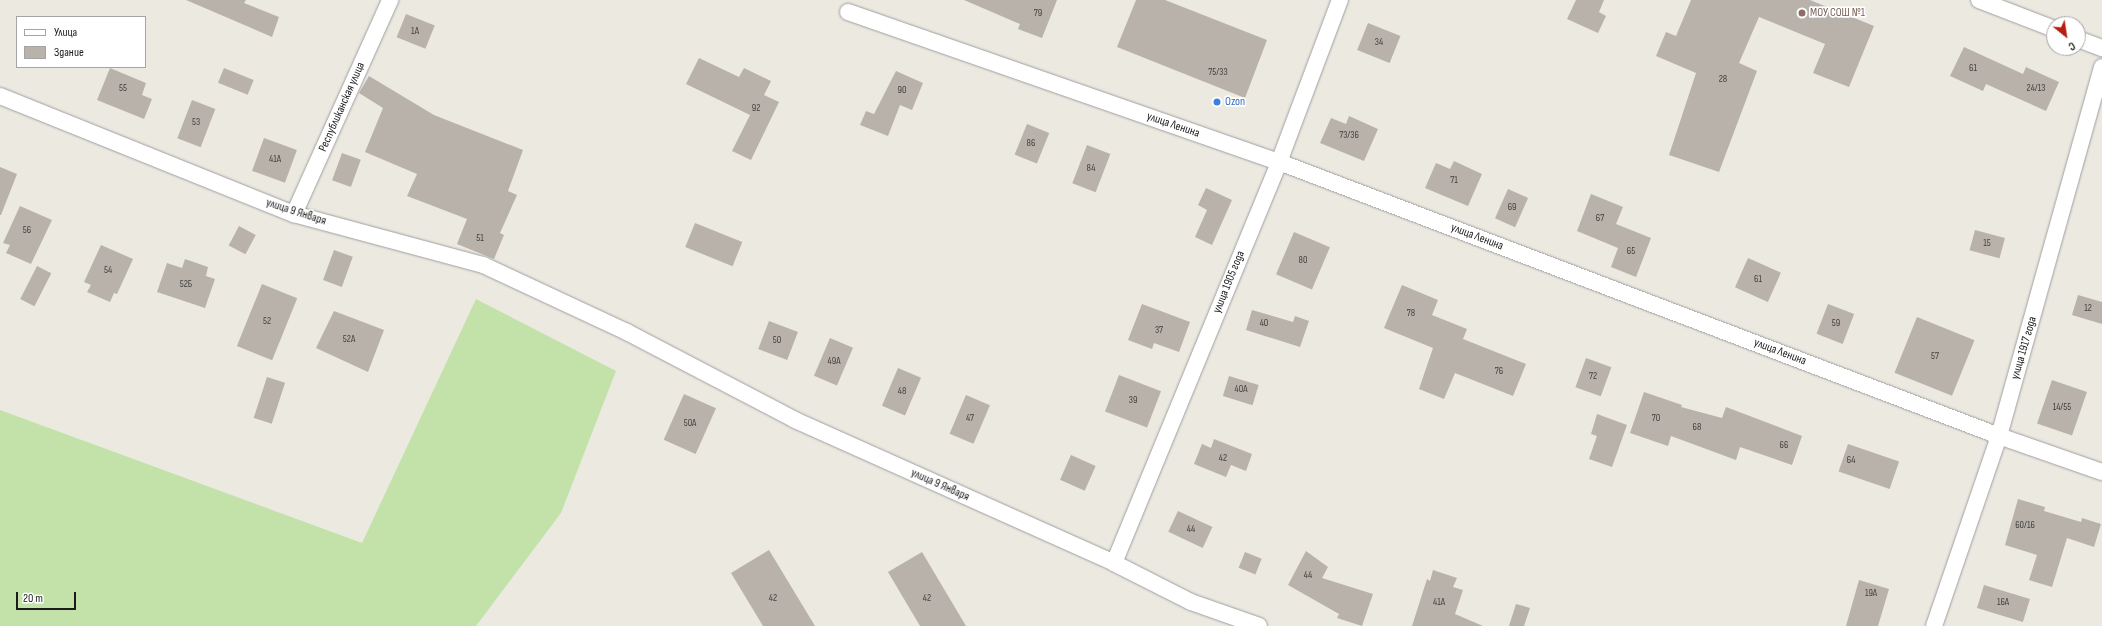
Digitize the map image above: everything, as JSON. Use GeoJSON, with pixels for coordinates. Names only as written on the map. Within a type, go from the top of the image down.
{"type":"FeatureCollection","features":[{"type":"Feature","properties":{"kind":"street","name":"Республиканская улица"},"geometry":{"type":"LineString","coordinates":[[294,214],[390,0]]}},
{"type":"Feature","properties":{"kind":"street","name":"улица 1905 года"},"geometry":{"type":"LineString","coordinates":[[1114,563],[1278,162],[1340,0]]}},
{"type":"Feature","properties":{"kind":"street"},"geometry":{"type":"LineString","coordinates":[[1979,0],[2046,27]]}},
{"type":"Feature","properties":{"kind":"street","name":"улица Ленина"},"geometry":{"type":"LineString","coordinates":[[848,12],[1278,162],[2000,436],[2102,472]]}},
{"type":"Feature","properties":{"kind":"street"},"geometry":{"type":"LineString","coordinates":[[2086,42],[2102,48]]}},
{"type":"Feature","properties":{"kind":"street","name":"улица 1917 года"},"geometry":{"type":"LineString","coordinates":[[1934,626],[2000,436],[2102,67]]}},
{"type":"Feature","properties":{"kind":"street","name":"улица 9 Января"},"geometry":{"type":"LineString","coordinates":[[0,96],[294,214],[483,265],[627,332],[795,420],[1114,563],[1191,602],[1259,626]]}},
{"type":"Feature","properties":{"kind":"green space"},"geometry":{"type":"Polygon","coordinates":[[[476,299],[616,371],[561,513],[476,626],[0,626],[0,410],[362,543],[476,299]]]}},
{"type":"Feature","properties":{"kind":"building"},"geometry":{"type":"Polygon","coordinates":[[[186,0],[246,0],[244,3],[279,17],[272,37],[186,0]]]}},
{"type":"Feature","properties":{"kind":"building"},"geometry":{"type":"Polygon","coordinates":[[[964,0],[1057,0],[1042,38],[1018,29],[1020,24],[964,0]]]}},
{"type":"Feature","properties":{"kind":"building"},"geometry":{"type":"Polygon","coordinates":[[[1136,0],[1165,0],[1267,40],[1245,98],[1117,47],[1136,0]]]}},
{"type":"Feature","properties":{"kind":"building"},"geometry":{"type":"Polygon","coordinates":[[[1576,0],[1604,0],[1599,12],[1606,16],[1598,33],[1567,19],[1576,0]]]}},
{"type":"Feature","properties":{"kind":"building"},"geometry":{"type":"Polygon","coordinates":[[[1691,0],[1810,0],[1874,26],[1849,87],[1813,73],[1825,44],[1759,17],[1739,63],[1757,71],[1719,172],[1669,155],[1696,73],[1656,56],[1666,32],[1676,36],[1691,0]]]}},
{"type":"Feature","properties":{"kind":"building"},"geometry":{"type":"Polygon","coordinates":[[[406,14],[435,26],[425,49],[397,37],[406,14]]]}},
{"type":"Feature","properties":{"kind":"building"},"geometry":{"type":"Polygon","coordinates":[[[1368,23],[1400,36],[1390,63],[1357,50],[1368,23]]]}},
{"type":"Feature","properties":{"kind":"building"},"geometry":{"type":"Polygon","coordinates":[[[1964,47],[2023,74],[2026,67],[2059,82],[2046,111],[1986,84],[1983,91],[1950,76],[1964,47]]]}},
{"type":"Feature","properties":{"kind":"building"},"geometry":{"type":"Polygon","coordinates":[[[699,58],[739,77],[744,68],[771,81],[764,95],[779,102],[751,160],[732,151],[750,115],[686,84],[699,58]]]}},
{"type":"Feature","properties":{"kind":"building"},"geometry":{"type":"Polygon","coordinates":[[[110,68],[146,83],[142,95],[152,99],[144,119],[97,100],[110,68]]]}},
{"type":"Feature","properties":{"kind":"building"},"geometry":{"type":"Polygon","coordinates":[[[224,68],[254,80],[248,95],[218,83],[224,68]]]}},
{"type":"Feature","properties":{"kind":"building"},"geometry":{"type":"Polygon","coordinates":[[[896,71],[923,83],[912,110],[900,105],[888,136],[860,125],[866,111],[874,114],[896,71]]]}},
{"type":"Feature","properties":{"kind":"building"},"geometry":{"type":"Polygon","coordinates":[[[369,76],[434,115],[523,150],[508,191],[517,195],[500,233],[504,235],[494,259],[457,244],[467,219],[407,196],[417,174],[365,152],[383,108],[359,93],[369,76]]]}},
{"type":"Feature","properties":{"kind":"building"},"geometry":{"type":"Polygon","coordinates":[[[192,100],[215,109],[201,147],[177,138],[192,100]]]}},
{"type":"Feature","properties":{"kind":"building"},"geometry":{"type":"Polygon","coordinates":[[[1349,116],[1378,129],[1364,161],[1320,143],[1331,118],[1346,124],[1349,116]]]}},
{"type":"Feature","properties":{"kind":"building"},"geometry":{"type":"Polygon","coordinates":[[[1027,124],[1049,133],[1037,164],[1015,155],[1027,124]]]}},
{"type":"Feature","properties":{"kind":"building"},"geometry":{"type":"Polygon","coordinates":[[[264,138],[297,150],[285,183],[252,171],[264,138]]]}},
{"type":"Feature","properties":{"kind":"building"},"geometry":{"type":"Polygon","coordinates":[[[1087,145],[1110,154],[1096,192],[1072,183],[1087,145]]]}},
{"type":"Feature","properties":{"kind":"building"},"geometry":{"type":"Polygon","coordinates":[[[342,153],[361,160],[351,187],[332,180],[342,153]]]}},
{"type":"Feature","properties":{"kind":"building"},"geometry":{"type":"Polygon","coordinates":[[[1454,161],[1482,174],[1468,206],[1425,188],[1436,163],[1450,169],[1454,161]]]}},
{"type":"Feature","properties":{"kind":"building"},"geometry":{"type":"Polygon","coordinates":[[[0,167],[17,174],[1,215],[0,215],[0,167]]]}},
{"type":"Feature","properties":{"kind":"building"},"geometry":{"type":"Polygon","coordinates":[[[1206,188],[1232,200],[1212,245],[1195,237],[1207,210],[1198,205],[1206,188]]]}},
{"type":"Feature","properties":{"kind":"building"},"geometry":{"type":"Polygon","coordinates":[[[1508,189],[1528,198],[1515,227],[1495,218],[1508,189]]]}},
{"type":"Feature","properties":{"kind":"building"},"geometry":{"type":"Polygon","coordinates":[[[1591,194],[1623,207],[1616,224],[1651,238],[1636,277],[1611,267],[1618,248],[1577,231],[1591,194]]]}},
{"type":"Feature","properties":{"kind":"building"},"geometry":{"type":"Polygon","coordinates":[[[20,206],[52,220],[31,264],[6,253],[10,245],[3,243],[20,206]]]}},
{"type":"Feature","properties":{"kind":"building"},"geometry":{"type":"Polygon","coordinates":[[[695,223],[742,242],[733,266],[685,247],[695,223]]]}},
{"type":"Feature","properties":{"kind":"building"},"geometry":{"type":"Polygon","coordinates":[[[239,226],[256,235],[245,254],[229,245],[239,226]]]}},
{"type":"Feature","properties":{"kind":"building"},"geometry":{"type":"Polygon","coordinates":[[[1975,230],[2005,238],[2000,258],[1970,250],[1975,230]]]}},
{"type":"Feature","properties":{"kind":"building"},"geometry":{"type":"Polygon","coordinates":[[[1294,232],[1330,247],[1312,290],[1276,274],[1294,232]]]}},
{"type":"Feature","properties":{"kind":"building"},"geometry":{"type":"Polygon","coordinates":[[[101,245],[133,259],[117,294],[114,293],[110,302],[87,292],[91,285],[84,282],[101,245]]]}},
{"type":"Feature","properties":{"kind":"building"},"geometry":{"type":"Polygon","coordinates":[[[334,250],[353,257],[342,287],[323,280],[334,250]]]}},
{"type":"Feature","properties":{"kind":"building"},"geometry":{"type":"Polygon","coordinates":[[[1748,258],[1781,273],[1768,302],[1735,287],[1748,258]]]}},
{"type":"Feature","properties":{"kind":"building"},"geometry":{"type":"Polygon","coordinates":[[[185,259],[208,267],[206,276],[215,279],[205,308],[157,292],[167,263],[182,268],[185,259]]]}},
{"type":"Feature","properties":{"kind":"building"},"geometry":{"type":"Polygon","coordinates":[[[37,266],[51,273],[34,306],[20,299],[37,266]]]}},
{"type":"Feature","properties":{"kind":"building"},"geometry":{"type":"Polygon","coordinates":[[[262,284],[297,298],[272,360],[237,346],[262,284]]]}},
{"type":"Feature","properties":{"kind":"building"},"geometry":{"type":"Polygon","coordinates":[[[1402,285],[1438,300],[1432,315],[1467,329],[1463,339],[1526,364],[1513,396],[1455,373],[1444,399],[1419,389],[1433,348],[1384,328],[1402,285]]]}},
{"type":"Feature","properties":{"kind":"building"},"geometry":{"type":"Polygon","coordinates":[[[2078,295],[2102,302],[2102,324],[2072,315],[2078,295]]]}},
{"type":"Feature","properties":{"kind":"building"},"geometry":{"type":"Polygon","coordinates":[[[1142,304],[1190,322],[1179,352],[1154,343],[1152,349],[1128,340],[1142,304]]]}},
{"type":"Feature","properties":{"kind":"building"},"geometry":{"type":"Polygon","coordinates":[[[1828,304],[1854,314],[1843,344],[1817,334],[1828,304]]]}},
{"type":"Feature","properties":{"kind":"building"},"geometry":{"type":"Polygon","coordinates":[[[1252,310],[1293,322],[1295,316],[1309,321],[1300,347],[1246,330],[1252,310]]]}},
{"type":"Feature","properties":{"kind":"building"},"geometry":{"type":"Polygon","coordinates":[[[334,311],[384,330],[368,372],[316,348],[334,311]]]}},
{"type":"Feature","properties":{"kind":"building"},"geometry":{"type":"Polygon","coordinates":[[[1917,317],[1974,340],[1952,396],[1895,373],[1917,317]]]}},
{"type":"Feature","properties":{"kind":"building"},"geometry":{"type":"Polygon","coordinates":[[[769,321],[798,332],[787,360],[758,349],[769,321]]]}},
{"type":"Feature","properties":{"kind":"building"},"geometry":{"type":"Polygon","coordinates":[[[830,338],[853,348],[837,386],[814,376],[830,338]]]}},
{"type":"Feature","properties":{"kind":"building"},"geometry":{"type":"Polygon","coordinates":[[[1586,358],[1611,367],[1601,396],[1575,387],[1586,358]]]}},
{"type":"Feature","properties":{"kind":"building"},"geometry":{"type":"Polygon","coordinates":[[[898,368],[921,378],[905,416],[882,406],[898,368]]]}},
{"type":"Feature","properties":{"kind":"building"},"geometry":{"type":"Polygon","coordinates":[[[1119,375],[1161,391],[1147,428],[1105,411],[1119,375]]]}},
{"type":"Feature","properties":{"kind":"building"},"geometry":{"type":"Polygon","coordinates":[[[1229,376],[1259,385],[1253,405],[1223,396],[1229,376]]]}},
{"type":"Feature","properties":{"kind":"building"},"geometry":{"type":"Polygon","coordinates":[[[267,377],[285,383],[272,424],[254,418],[267,377]]]}},
{"type":"Feature","properties":{"kind":"building"},"geometry":{"type":"Polygon","coordinates":[[[2052,380],[2087,392],[2072,436],[2037,423],[2052,380]]]}},
{"type":"Feature","properties":{"kind":"building"},"geometry":{"type":"Polygon","coordinates":[[[1644,392],[1682,405],[1681,407],[1722,418],[1726,407],[1802,436],[1792,465],[1740,447],[1736,460],[1671,436],[1668,446],[1630,433],[1644,392]]]}},
{"type":"Feature","properties":{"kind":"building"},"geometry":{"type":"Polygon","coordinates":[[[684,394],[716,408],[696,454],[664,440],[684,394]]]}},
{"type":"Feature","properties":{"kind":"building"},"geometry":{"type":"Polygon","coordinates":[[[966,395],[990,405],[974,444],[950,434],[966,395]]]}},
{"type":"Feature","properties":{"kind":"building"},"geometry":{"type":"Polygon","coordinates":[[[1597,414],[1627,425],[1612,467],[1589,459],[1597,436],[1591,434],[1597,414]]]}},
{"type":"Feature","properties":{"kind":"building"},"geometry":{"type":"Polygon","coordinates":[[[1214,439],[1252,454],[1246,471],[1231,465],[1226,477],[1194,464],[1202,444],[1211,448],[1214,439]]]}},
{"type":"Feature","properties":{"kind":"building"},"geometry":{"type":"Polygon","coordinates":[[[1848,444],[1899,462],[1890,489],[1839,471],[1848,444]]]}},
{"type":"Feature","properties":{"kind":"building"},"geometry":{"type":"Polygon","coordinates":[[[1071,455],[1096,466],[1085,491],[1060,480],[1071,455]]]}},
{"type":"Feature","properties":{"kind":"building"},"geometry":{"type":"Polygon","coordinates":[[[2018,499],[2045,507],[2044,511],[2081,522],[2082,518],[2101,524],[2094,547],[2067,538],[2052,587],[2029,580],[2037,555],[2005,545],[2018,499]]]}},
{"type":"Feature","properties":{"kind":"building"},"geometry":{"type":"Polygon","coordinates":[[[1178,511],[1212,527],[1203,548],[1168,532],[1178,511]]]}},
{"type":"Feature","properties":{"kind":"building"},"geometry":{"type":"Polygon","coordinates":[[[769,550],[815,626],[763,626],[731,573],[769,550]]]}},
{"type":"Feature","properties":{"kind":"building"},"geometry":{"type":"Polygon","coordinates":[[[1306,551],[1328,567],[1322,578],[1373,594],[1362,626],[1337,618],[1339,614],[1288,585],[1306,551]]]}},
{"type":"Feature","properties":{"kind":"building"},"geometry":{"type":"Polygon","coordinates":[[[922,552],[966,626],[920,626],[888,572],[922,552]]]}},
{"type":"Feature","properties":{"kind":"building"},"geometry":{"type":"Polygon","coordinates":[[[1245,552],[1262,559],[1255,575],[1239,568],[1245,552]]]}},
{"type":"Feature","properties":{"kind":"building"},"geometry":{"type":"Polygon","coordinates":[[[1433,570],[1457,578],[1453,587],[1463,590],[1455,614],[1483,626],[1412,626],[1427,579],[1430,581],[1433,570]]]}},
{"type":"Feature","properties":{"kind":"building"},"geometry":{"type":"Polygon","coordinates":[[[1859,580],[1889,589],[1878,626],[1846,626],[1859,580]]]}},
{"type":"Feature","properties":{"kind":"building"},"geometry":{"type":"Polygon","coordinates":[[[1984,585],[2030,599],[2023,622],[1977,608],[1984,585]]]}},
{"type":"Feature","properties":{"kind":"building"},"geometry":{"type":"Polygon","coordinates":[[[1516,604],[1530,608],[1524,626],[1509,626],[1516,604]]]}},
{"type":"Feature","properties":{"kind":"place","name":"МОУ СОШ №1"},"geometry":{"type":"Point","coordinates":[1802,13]}},
{"type":"Feature","properties":{"kind":"place","name":"Ozon"},"geometry":{"type":"Point","coordinates":[1217,102]}}]}
